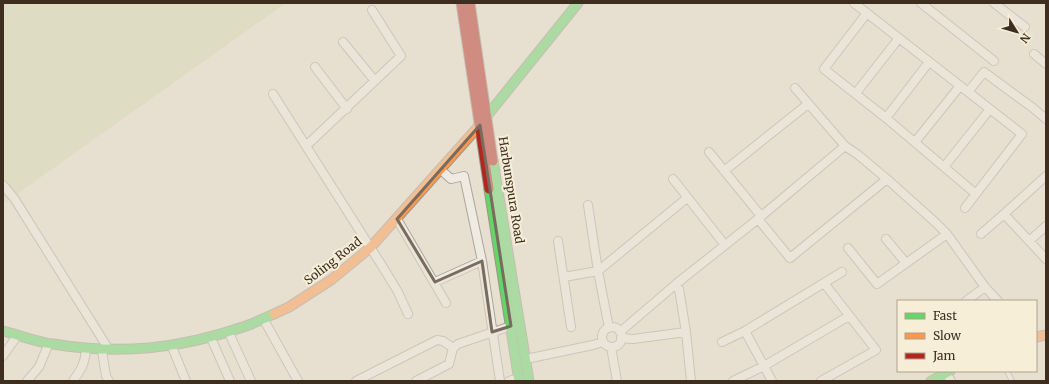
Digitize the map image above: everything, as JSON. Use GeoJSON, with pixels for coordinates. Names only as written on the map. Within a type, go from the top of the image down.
{"type":"FeatureCollection","features":[{"type":"Feature","properties":{"kind":"main road","name":"Harbunspura Road"},"geometry":{"type":"LineString","coordinates":[[461,3],[519,380]]}},
{"type":"Feature","properties":{"kind":"main road","name":"Harbunspura Road"},"geometry":{"type":"LineString","coordinates":[[470,3],[486,117],[530,381]]}},
{"type":"Feature","properties":{"kind":"main road","name":"Soling Road"},"geometry":{"type":"LineString","coordinates":[[3,331],[17,336],[59,346],[86,350],[104,348],[138,350],[172,347],[211,338],[264,320],[315,290],[350,266],[370,248],[480,125],[578,3]]}},
{"type":"Feature","properties":{"kind":"main road"},"geometry":{"type":"LineString","coordinates":[[930,381],[949,375]]}},
{"type":"Feature","properties":{"kind":"street"},"geometry":{"type":"LineString","coordinates":[[854,3],[1022,134],[965,208]]}},
{"type":"Feature","properties":{"kind":"street"},"geometry":{"type":"LineString","coordinates":[[921,3],[994,61]]}},
{"type":"Feature","properties":{"kind":"street"},"geometry":{"type":"LineString","coordinates":[[994,3],[1025,27]]}},
{"type":"Feature","properties":{"kind":"street"},"geometry":{"type":"LineString","coordinates":[[306,146],[347,109],[401,56],[372,10]]}},
{"type":"Feature","properties":{"kind":"street"},"geometry":{"type":"LineString","coordinates":[[867,13],[824,69],[856,93],[976,194]]}},
{"type":"Feature","properties":{"kind":"street"},"geometry":{"type":"LineString","coordinates":[[856,93],[899,38]]}},
{"type":"Feature","properties":{"kind":"street"},"geometry":{"type":"LineString","coordinates":[[342,42],[375,81]]}},
{"type":"Feature","properties":{"kind":"street"},"geometry":{"type":"LineString","coordinates":[[1034,54],[1046,64]]}},
{"type":"Feature","properties":{"kind":"street"},"geometry":{"type":"LineString","coordinates":[[886,118],[929,62]]}},
{"type":"Feature","properties":{"kind":"street"},"geometry":{"type":"LineString","coordinates":[[315,67],[347,109]]}},
{"type":"Feature","properties":{"kind":"street"},"geometry":{"type":"LineString","coordinates":[[968,92],[984,72],[1046,119]]}},
{"type":"Feature","properties":{"kind":"street"},"geometry":{"type":"LineString","coordinates":[[915,142],[960,86]]}},
{"type":"Feature","properties":{"kind":"street"},"geometry":{"type":"LineString","coordinates":[[794,88],[845,146],[887,179],[935,222],[946,234],[985,287],[997,300]]}},
{"type":"Feature","properties":{"kind":"street"},"geometry":{"type":"LineString","coordinates":[[273,94],[398,292],[408,314]]}},
{"type":"Feature","properties":{"kind":"street"},"geometry":{"type":"LineString","coordinates":[[724,171],[808,104]]}},
{"type":"Feature","properties":{"kind":"street"},"geometry":{"type":"LineString","coordinates":[[944,167],[990,109]]}},
{"type":"Feature","properties":{"kind":"street"},"geometry":{"type":"LineString","coordinates":[[611,347],[616,345],[620,335],[676,284],[759,218],[845,146]]}},
{"type":"Feature","properties":{"kind":"street"},"geometry":{"type":"LineString","coordinates":[[709,152],[790,258],[887,179]]}},
{"type":"Feature","properties":{"kind":"street"},"geometry":{"type":"LineString","coordinates":[[440,169],[451,179],[464,176],[482,261],[500,381]]}},
{"type":"Feature","properties":{"kind":"street"},"geometry":{"type":"LineString","coordinates":[[982,234],[1046,176]]}},
{"type":"Feature","properties":{"kind":"street"},"geometry":{"type":"LineString","coordinates":[[673,179],[725,245]]}},
{"type":"Feature","properties":{"kind":"street"},"geometry":{"type":"LineString","coordinates":[[3,185],[14,198],[104,348],[106,376],[109,381]]}},
{"type":"Feature","properties":{"kind":"street"},"geometry":{"type":"LineString","coordinates":[[564,277],[598,271],[687,198]]}},
{"type":"Feature","properties":{"kind":"street"},"geometry":{"type":"LineString","coordinates":[[588,205],[598,271],[609,328]]}},
{"type":"Feature","properties":{"kind":"street"},"geometry":{"type":"LineString","coordinates":[[1004,214],[1046,259]]}},
{"type":"Feature","properties":{"kind":"street"},"geometry":{"type":"LineString","coordinates":[[397,219],[446,303]]}},
{"type":"Feature","properties":{"kind":"street"},"geometry":{"type":"LineString","coordinates":[[1029,241],[1046,226]]}},
{"type":"Feature","properties":{"kind":"street"},"geometry":{"type":"LineString","coordinates":[[848,248],[877,284],[946,234]]}},
{"type":"Feature","properties":{"kind":"street"},"geometry":{"type":"LineString","coordinates":[[886,239],[906,263]]}},
{"type":"Feature","properties":{"kind":"street"},"geometry":{"type":"LineString","coordinates":[[558,241],[571,328]]}},
{"type":"Feature","properties":{"kind":"street"},"geometry":{"type":"LineString","coordinates":[[435,282],[482,261]]}},
{"type":"Feature","properties":{"kind":"street"},"geometry":{"type":"LineString","coordinates":[[722,342],[745,331],[842,272]]}},
{"type":"Feature","properties":{"kind":"street"},"geometry":{"type":"LineString","coordinates":[[821,381],[876,350],[824,283]]}},
{"type":"Feature","properties":{"kind":"street"},"geometry":{"type":"LineString","coordinates":[[676,284],[679,289],[686,332],[691,381]]}},
{"type":"Feature","properties":{"kind":"street"},"geometry":{"type":"LineString","coordinates":[[967,300],[985,287]]}},
{"type":"Feature","properties":{"kind":"street"},"geometry":{"type":"LineString","coordinates":[[733,381],[764,366],[850,316]]}},
{"type":"Feature","properties":{"kind":"street"},"geometry":{"type":"LineString","coordinates":[[264,320],[298,381]]}},
{"type":"Feature","properties":{"kind":"street"},"geometry":{"type":"LineString","coordinates":[[416,381],[449,364],[453,348],[458,344],[511,326]]}},
{"type":"Feature","properties":{"kind":"street"},"geometry":{"type":"LineString","coordinates":[[603,342],[603,333],[609,328],[613,327],[620,335],[633,339],[686,332]]}},
{"type":"Feature","properties":{"kind":"street"},"geometry":{"type":"LineString","coordinates":[[745,331],[772,381]]}},
{"type":"Feature","properties":{"kind":"street"},"geometry":{"type":"LineString","coordinates":[[229,333],[251,381]]}},
{"type":"Feature","properties":{"kind":"street"},"geometry":{"type":"LineString","coordinates":[[3,356],[17,336]]}},
{"type":"Feature","properties":{"kind":"street"},"geometry":{"type":"LineString","coordinates":[[211,338],[230,381]]}},
{"type":"Feature","properties":{"kind":"street"},"geometry":{"type":"LineString","coordinates":[[356,381],[437,340],[443,341],[453,348]]}},
{"type":"Feature","properties":{"kind":"street"},"geometry":{"type":"LineString","coordinates":[[526,359],[593,346],[603,342]]}},
{"type":"Feature","properties":{"kind":"street"},"geometry":{"type":"LineString","coordinates":[[603,342],[611,347],[617,381]]}},
{"type":"Feature","properties":{"kind":"street"},"geometry":{"type":"LineString","coordinates":[[27,381],[39,367],[50,343]]}},
{"type":"Feature","properties":{"kind":"street"},"geometry":{"type":"LineString","coordinates":[[172,347],[186,381]]}},
{"type":"Feature","properties":{"kind":"street"},"geometry":{"type":"LineString","coordinates":[[73,381],[81,371],[86,360],[86,350]]}},
{"type":"Feature","properties":{"kind":"street"},"geometry":{"type":"LineString","coordinates":[[509,381],[519,380]]}},
{"type":"Feature","properties":{"kind":"lane"},"geometry":{"type":"LineString","coordinates":[[1008,372],[1012,381]]}},
{"type":"Feature","properties":{"kind":"highlighted area"},"geometry":{"type":"Polygon","coordinates":[[[480,125],[511,326],[492,332],[482,261],[435,282],[397,219],[480,125]]]}},
{"type":"Feature","properties":{"kind":"green space"},"geometry":{"type":"Polygon","coordinates":[[[3,3],[286,3],[6,202],[3,197],[3,3]]]}},
{"type":"Feature","properties":{"kind":"traffic: fast"},"geometry":{"type":"LineString","coordinates":[[478,127],[578,3]]}},
{"type":"Feature","properties":{"kind":"traffic: fast"},"geometry":{"type":"LineString","coordinates":[[493,161],[529,381]]}},
{"type":"Feature","properties":{"kind":"traffic: fast"},"geometry":{"type":"LineString","coordinates":[[489,189],[519,381]]}},
{"type":"Feature","properties":{"kind":"traffic: fast"},"geometry":{"type":"LineString","coordinates":[[3,331],[40,342],[78,347],[102,349],[149,348],[172,345],[219,334],[247,326],[274,314]]}},
{"type":"Feature","properties":{"kind":"traffic: fast"},"geometry":{"type":"LineString","coordinates":[[931,381],[948,372]]}},
{"type":"Feature","properties":{"kind":"traffic: slow"},"geometry":{"type":"LineString","coordinates":[[274,314],[289,307],[331,280],[370,248],[478,127]]}},
{"type":"Feature","properties":{"kind":"traffic: slow"},"geometry":{"type":"LineString","coordinates":[[1037,337],[1046,335]]}},
{"type":"Feature","properties":{"kind":"traffic: jam"},"geometry":{"type":"LineString","coordinates":[[461,3],[489,189]]}},
{"type":"Feature","properties":{"kind":"traffic: jam"},"geometry":{"type":"LineString","coordinates":[[470,3],[493,161]]}}]}
